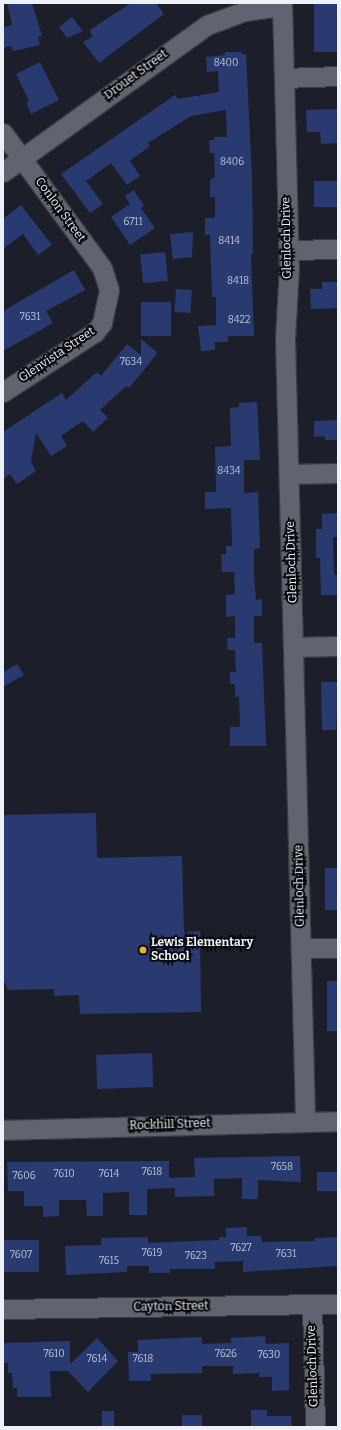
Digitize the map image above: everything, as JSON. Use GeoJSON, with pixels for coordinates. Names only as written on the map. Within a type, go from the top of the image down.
{"type":"FeatureCollection","features":[{"type":"Feature","properties":{"kind":"street","name":"Glenloch Drive"},"geometry":{"type":"LineString","coordinates":[[282,4],[288,250],[285,339],[305,1121]]}},
{"type":"Feature","properties":{"kind":"street","name":"Drouet Street"},"geometry":{"type":"LineString","coordinates":[[3,172],[207,25],[245,11],[282,4]]}},
{"type":"Feature","properties":{"kind":"street"},"geometry":{"type":"LineString","coordinates":[[284,78],[338,76]]}},
{"type":"Feature","properties":{"kind":"street","name":"Conlon Street"},"geometry":{"type":"LineString","coordinates":[[3,134],[102,268],[109,290]]}},
{"type":"Feature","properties":{"kind":"street"},"geometry":{"type":"LineString","coordinates":[[288,250],[338,249]]}},
{"type":"Feature","properties":{"kind":"street","name":"Glenvista Street"},"geometry":{"type":"LineString","coordinates":[[3,392],[95,332],[102,323],[109,290]]}},
{"type":"Feature","properties":{"kind":"street"},"geometry":{"type":"LineString","coordinates":[[289,474],[338,472]]}},
{"type":"Feature","properties":{"kind":"street"},"geometry":{"type":"LineString","coordinates":[[294,647],[338,646]]}},
{"type":"Feature","properties":{"kind":"street"},"geometry":{"type":"LineString","coordinates":[[301,948],[338,948]]}},
{"type":"Feature","properties":{"kind":"street","name":"Rockhill Street"},"geometry":{"type":"LineString","coordinates":[[3,1130],[338,1121]]}},
{"type":"Feature","properties":{"kind":"street","name":"Glenloch Drive"},"geometry":{"type":"LineString","coordinates":[[312,1304],[315,1427]]}},
{"type":"Feature","properties":{"kind":"street","name":"Cayton Street"},"geometry":{"type":"LineString","coordinates":[[3,1310],[338,1304]]}},
{"type":"Feature","properties":{"kind":"building"},"geometry":{"type":"Polygon","coordinates":[[[7,3],[32,3],[42,36],[38,37],[40,45],[13,51],[11,46],[3,48],[3,27],[12,25],[7,3]]]}},
{"type":"Feature","properties":{"kind":"building"},"geometry":{"type":"Polygon","coordinates":[[[131,3],[156,3],[164,14],[99,63],[83,42],[92,37],[90,30],[131,3]]]}},
{"type":"Feature","properties":{"kind":"building"},"geometry":{"type":"Polygon","coordinates":[[[314,3],[338,3],[338,52],[314,52],[314,3]]]}},
{"type":"Feature","properties":{"kind":"building"},"geometry":{"type":"Polygon","coordinates":[[[72,17],[83,31],[67,38],[59,27],[72,17]]]}},
{"type":"Feature","properties":{"kind":"building"},"geometry":{"type":"Polygon","coordinates":[[[225,52],[242,52],[242,54],[246,54],[252,177],[253,254],[251,254],[254,336],[228,336],[228,342],[215,342],[215,350],[201,351],[198,326],[216,325],[216,297],[212,297],[210,235],[205,235],[205,218],[215,218],[215,197],[210,197],[210,180],[215,177],[214,153],[210,153],[209,140],[214,140],[214,137],[227,137],[226,110],[191,116],[148,143],[150,146],[130,161],[140,176],[127,185],[111,163],[86,181],[103,204],[90,213],[61,174],[175,95],[178,99],[219,92],[218,71],[207,72],[206,57],[225,55],[225,52]]]}},
{"type":"Feature","properties":{"kind":"building"},"geometry":{"type":"Polygon","coordinates":[[[40,62],[59,100],[31,114],[26,102],[29,101],[16,74],[40,62]]]}},
{"type":"Feature","properties":{"kind":"building"},"geometry":{"type":"Polygon","coordinates":[[[338,109],[338,143],[321,144],[320,132],[307,132],[306,110],[338,109]]]}},
{"type":"Feature","properties":{"kind":"building"},"geometry":{"type":"Polygon","coordinates":[[[314,181],[338,181],[338,207],[314,207],[314,181]]]}},
{"type":"Feature","properties":{"kind":"building"},"geometry":{"type":"Polygon","coordinates":[[[134,190],[144,206],[141,208],[155,228],[130,245],[111,217],[130,204],[125,196],[134,190]]]}},
{"type":"Feature","properties":{"kind":"building"},"geometry":{"type":"Polygon","coordinates":[[[21,205],[52,245],[38,255],[23,234],[3,249],[3,219],[21,205]]]}},
{"type":"Feature","properties":{"kind":"building"},"geometry":{"type":"Polygon","coordinates":[[[193,232],[192,257],[173,259],[170,234],[193,232]]]}},
{"type":"Feature","properties":{"kind":"building"},"geometry":{"type":"Polygon","coordinates":[[[165,252],[168,281],[143,283],[140,255],[165,252]]]}},
{"type":"Feature","properties":{"kind":"building"},"geometry":{"type":"Polygon","coordinates":[[[74,270],[85,290],[46,311],[53,323],[3,351],[3,311],[74,270]]]}},
{"type":"Feature","properties":{"kind":"building"},"geometry":{"type":"Polygon","coordinates":[[[322,282],[338,282],[338,308],[311,309],[310,289],[322,289],[322,282]]]}},
{"type":"Feature","properties":{"kind":"building"},"geometry":{"type":"Polygon","coordinates":[[[176,289],[192,290],[190,313],[174,312],[176,289]]]}},
{"type":"Feature","properties":{"kind":"building"},"geometry":{"type":"Polygon","coordinates":[[[141,302],[171,302],[171,336],[141,336],[141,302]]]}},
{"type":"Feature","properties":{"kind":"building"},"geometry":{"type":"Polygon","coordinates":[[[141,339],[157,352],[156,355],[129,388],[126,386],[100,410],[108,418],[93,432],[83,421],[61,436],[67,446],[51,456],[36,433],[31,462],[36,471],[17,484],[10,474],[3,479],[3,432],[62,393],[66,400],[97,372],[101,376],[127,344],[141,355],[141,339]]]}},
{"type":"Feature","properties":{"kind":"building"},"geometry":{"type":"Polygon","coordinates":[[[257,402],[260,460],[244,460],[244,493],[258,492],[260,548],[254,549],[254,576],[256,600],[262,599],[262,616],[254,616],[254,643],[262,643],[266,746],[230,746],[230,727],[240,727],[239,696],[235,697],[235,684],[230,684],[230,672],[236,672],[235,650],[228,650],[227,638],[235,638],[235,616],[226,617],[226,595],[235,594],[234,572],[222,572],[221,554],[226,554],[226,546],[232,546],[231,508],[205,509],[205,492],[216,492],[215,447],[231,446],[230,408],[239,407],[239,403],[257,402]]]}},
{"type":"Feature","properties":{"kind":"building"},"geometry":{"type":"Polygon","coordinates":[[[338,420],[338,440],[325,440],[325,436],[314,437],[314,421],[338,420]]]}},
{"type":"Feature","properties":{"kind":"building"},"geometry":{"type":"Polygon","coordinates":[[[338,513],[338,537],[333,537],[334,575],[338,575],[338,595],[321,595],[320,558],[316,558],[316,529],[322,529],[322,514],[338,513]]]}},
{"type":"Feature","properties":{"kind":"building"},"geometry":{"type":"Polygon","coordinates":[[[17,664],[24,675],[3,687],[3,672],[17,664]]]}},
{"type":"Feature","properties":{"kind":"building"},"geometry":{"type":"Polygon","coordinates":[[[321,682],[338,682],[336,730],[322,730],[321,682]]]}},
{"type":"Feature","properties":{"kind":"building"},"geometry":{"type":"Polygon","coordinates":[[[96,813],[97,858],[182,856],[184,932],[200,931],[201,1012],[80,1014],[79,995],[54,996],[54,989],[7,990],[6,983],[3,983],[3,815],[96,813]]]}},
{"type":"Feature","properties":{"kind":"building"},"geometry":{"type":"Polygon","coordinates":[[[325,868],[338,868],[338,910],[325,910],[325,868]]]}},
{"type":"Feature","properties":{"kind":"building"},"geometry":{"type":"Polygon","coordinates":[[[327,981],[338,981],[338,1031],[327,1031],[327,981]]]}},
{"type":"Feature","properties":{"kind":"building"},"geometry":{"type":"Polygon","coordinates":[[[152,1053],[153,1087],[97,1089],[96,1055],[152,1053]]]}},
{"type":"Feature","properties":{"kind":"building"},"geometry":{"type":"Polygon","coordinates":[[[300,1156],[301,1182],[258,1180],[258,1199],[242,1199],[242,1178],[214,1179],[214,1196],[175,1197],[175,1188],[147,1189],[147,1215],[129,1215],[129,1192],[103,1193],[103,1216],[87,1216],[86,1200],[59,1200],[59,1216],[43,1217],[43,1206],[24,1206],[24,1191],[8,1191],[7,1162],[169,1161],[169,1178],[195,1177],[194,1158],[300,1156]]]}},
{"type":"Feature","properties":{"kind":"building"},"geometry":{"type":"Polygon","coordinates":[[[317,1172],[338,1172],[338,1191],[317,1191],[317,1172]]]}},
{"type":"Feature","properties":{"kind":"building"},"geometry":{"type":"Polygon","coordinates":[[[247,1227],[247,1236],[261,1236],[262,1242],[315,1241],[315,1238],[338,1237],[338,1266],[243,1272],[243,1261],[215,1262],[215,1269],[170,1269],[170,1273],[149,1273],[149,1266],[127,1266],[127,1272],[66,1275],[65,1246],[101,1245],[101,1238],[148,1237],[148,1243],[219,1240],[219,1237],[226,1237],[226,1228],[247,1227]]]}},
{"type":"Feature","properties":{"kind":"building"},"geometry":{"type":"Polygon","coordinates":[[[4,1240],[39,1240],[39,1272],[4,1272],[4,1240]]]}},
{"type":"Feature","properties":{"kind":"building"},"geometry":{"type":"Polygon","coordinates":[[[265,1336],[266,1344],[289,1343],[289,1390],[272,1391],[272,1377],[259,1377],[259,1373],[233,1374],[233,1366],[202,1366],[202,1373],[151,1374],[151,1381],[129,1381],[128,1352],[138,1352],[138,1340],[202,1337],[202,1344],[231,1343],[231,1338],[265,1336]]]}},
{"type":"Feature","properties":{"kind":"building"},"geometry":{"type":"Polygon","coordinates":[[[97,1338],[118,1361],[88,1392],[68,1371],[50,1371],[51,1397],[17,1397],[17,1388],[13,1388],[12,1373],[8,1373],[8,1363],[3,1363],[3,1343],[70,1341],[70,1364],[97,1338]]]}},
{"type":"Feature","properties":{"kind":"building"},"geometry":{"type":"Polygon","coordinates":[[[251,1410],[267,1410],[267,1416],[291,1416],[292,1427],[251,1427],[251,1410]]]}},
{"type":"Feature","properties":{"kind":"building"},"geometry":{"type":"Polygon","coordinates":[[[102,1411],[114,1411],[114,1427],[102,1427],[102,1411]]]}},
{"type":"Feature","properties":{"kind":"building"},"geometry":{"type":"Polygon","coordinates":[[[182,1415],[202,1415],[202,1427],[182,1427],[182,1415]]]}},
{"type":"Feature","properties":{"kind":"place","name":"Lewis Elementary School"},"geometry":{"type":"Point","coordinates":[143,950]}}]}
